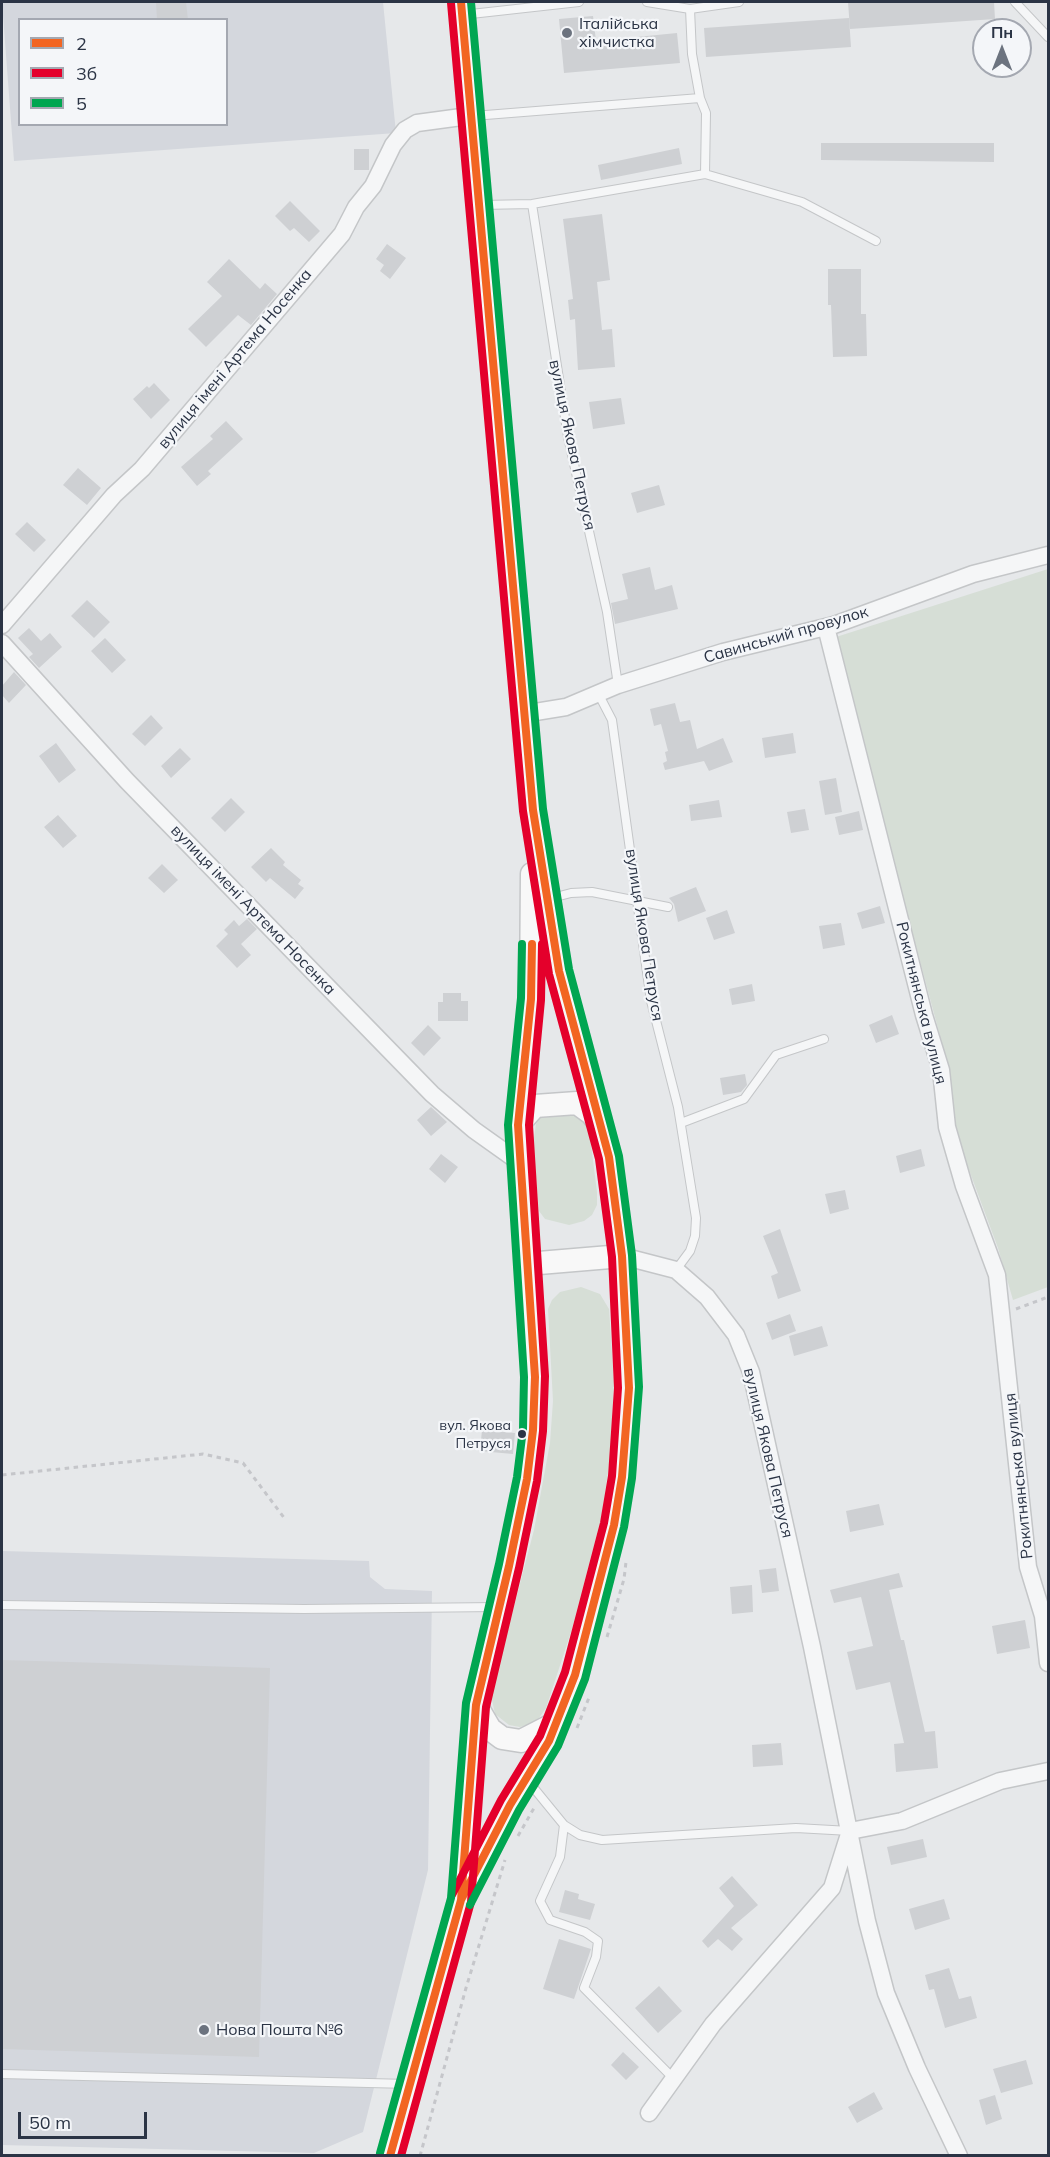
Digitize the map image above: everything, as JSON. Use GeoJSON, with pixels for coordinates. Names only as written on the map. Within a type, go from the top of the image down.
{"type":"FeatureCollection","features":[{"type":"Feature","properties":{"kind":"street"},"geometry":{"type":"LineString","coordinates":[[461,8],[533,810],[564,993],[604,1130],[622,1256],[629,1388],[622,1477],[608,1551],[575,1675],[558,1722],[461,1900]]}},
{"type":"Feature","properties":{"kind":"street","name":"вулиця імені Артема Носенка"},"geometry":{"type":"LineString","coordinates":[[2,625],[114,495],[142,469],[342,234],[356,207],[373,186],[393,146],[405,130],[417,123],[470,116]]}},
{"type":"Feature","properties":{"kind":"street","name":"Савинський провулок"},"geometry":{"type":"LineString","coordinates":[[523,714],[566,707],[599,695],[618,685],[723,652],[826,627],[973,574],[1048,555]]}},
{"type":"Feature","properties":{"kind":"street","name":"Рокитнянська вулиця"},"geometry":{"type":"LineString","coordinates":[[826,627],[924,1015],[941,1070],[946,1127],[964,1186],[997,1275],[1028,1567],[1043,1616],[1048,1662]]}},
{"type":"Feature","properties":{"kind":"street","name":"вулиця імені Артема Носенка"},"geometry":{"type":"LineString","coordinates":[[2,643],[128,781],[432,1094],[474,1130],[519,1162]]}},
{"type":"Feature","properties":{"kind":"street"},"geometry":{"type":"LineString","coordinates":[[390,2156],[461,1900],[476,1705],[527,1479],[533,1430],[535,1377],[518,1125],[531,999],[533,810]]}},
{"type":"Feature","properties":{"kind":"street"},"geometry":{"type":"LineString","coordinates":[[518,1125],[535,1106],[578,1103],[592,1114],[604,1130]]}},
{"type":"Feature","properties":{"kind":"street"},"geometry":{"type":"LineString","coordinates":[[526,1264],[622,1256],[675,1270]]}},
{"type":"Feature","properties":{"kind":"street","name":"вулиця Якова Петруся"},"geometry":{"type":"LineString","coordinates":[[675,1270],[707,1297],[736,1335],[751,1372],[850,1831],[867,1921],[886,1993],[917,2068],[959,2156]]}},
{"type":"Feature","properties":{"kind":"street"},"geometry":{"type":"LineString","coordinates":[[476,1705],[490,1730],[502,1738],[521,1742],[558,1722]]}},
{"type":"Feature","properties":{"kind":"street"},"geometry":{"type":"LineString","coordinates":[[649,2114],[713,2024],[832,1888],[850,1831],[902,1821],[1000,1781],[1048,1771]]}},
{"type":"Feature","properties":{"kind":"lane"},"geometry":{"type":"LineString","coordinates":[[461,8],[579,2]]}},
{"type":"Feature","properties":{"kind":"lane"},"geometry":{"type":"LineString","coordinates":[[647,2],[690,9],[739,2]]}},
{"type":"Feature","properties":{"kind":"lane"},"geometry":{"type":"LineString","coordinates":[[1015,2],[1048,37]]}},
{"type":"Feature","properties":{"kind":"lane"},"geometry":{"type":"LineString","coordinates":[[690,9],[692,54],[700,98],[706,113],[705,174]]}},
{"type":"Feature","properties":{"kind":"lane"},"geometry":{"type":"LineString","coordinates":[[470,116],[700,98]]}},
{"type":"Feature","properties":{"kind":"lane"},"geometry":{"type":"LineString","coordinates":[[478,205],[532,204],[705,174],[802,202],[876,241]]}},
{"type":"Feature","properties":{"kind":"lane","name":"вулиця Якова Петруся"},"geometry":{"type":"LineString","coordinates":[[532,204],[568,437],[607,612],[618,685]]}},
{"type":"Feature","properties":{"kind":"lane","name":"вулиця Якова Петруся"},"geometry":{"type":"LineString","coordinates":[[599,695],[612,720],[651,1001],[681,1123],[696,1218],[695,1236],[690,1251],[675,1270]]}},
{"type":"Feature","properties":{"kind":"lane"},"geometry":{"type":"LineString","coordinates":[[547,900],[572,893],[592,892],[668,907]]}},
{"type":"Feature","properties":{"kind":"lane"},"geometry":{"type":"LineString","coordinates":[[681,1123],[744,1099],[776,1055],[824,1039]]}},
{"type":"Feature","properties":{"kind":"lane"},"geometry":{"type":"LineString","coordinates":[[2,1605],[292,1609],[498,1607]]}},
{"type":"Feature","properties":{"kind":"lane"},"geometry":{"type":"LineString","coordinates":[[527,1779],[564,1825],[580,1835],[602,1840],[796,1828],[850,1831]]}},
{"type":"Feature","properties":{"kind":"lane"},"geometry":{"type":"LineString","coordinates":[[564,1825],[560,1857],[540,1900],[550,1920],[585,1932],[598,1941],[596,1957],[584,1988],[674,2079]]}},
{"type":"Feature","properties":{"kind":"lane"},"geometry":{"type":"LineString","coordinates":[[2,2074],[410,2084]]}},
{"type":"Feature","properties":{"kind":"path"},"geometry":{"type":"LineString","coordinates":[[1002,1314],[1048,1297]]}},
{"type":"Feature","properties":{"kind":"path"},"geometry":{"type":"LineString","coordinates":[[2,1475],[203,1454],[243,1463],[285,1519]]}},
{"type":"Feature","properties":{"kind":"shaded area"},"geometry":{"type":"Polygon","coordinates":[[[2,2],[383,2],[396,133],[14,161],[2,2]]]}},
{"type":"Feature","properties":{"kind":"shaded area"},"geometry":{"type":"Polygon","coordinates":[[[1048,569],[1048,1287],[1013,1300],[998,1248],[952,1124],[946,1058],[833,638],[1048,569]]]}},
{"type":"Feature","properties":{"kind":"shaded area"},"geometry":{"type":"Polygon","coordinates":[[[568,1108],[587,1124],[589,1129],[597,1192],[597,1205],[592,1215],[584,1221],[569,1225],[545,1219],[539,1211],[533,1144],[536,1124],[541,1116],[568,1108]]]}},
{"type":"Feature","properties":{"kind":"shaded area"},"geometry":{"type":"Polygon","coordinates":[[[581,1287],[600,1294],[609,1309],[614,1382],[610,1458],[602,1515],[572,1629],[546,1708],[539,1718],[520,1727],[509,1725],[495,1714],[491,1695],[534,1530],[550,1443],[553,1401],[548,1309],[552,1300],[560,1292],[581,1287]]]}},
{"type":"Feature","properties":{"kind":"shaded area"},"geometry":{"type":"Polygon","coordinates":[[[2,1551],[369,1561],[370,1577],[385,1589],[432,1591],[428,1870],[363,2132],[314,2153],[2,2145],[2,1551]]]}},
{"type":"Feature","properties":{"kind":"building"},"geometry":{"type":"Polygon","coordinates":[[[156,2],[186,2],[188,18],[157,18],[156,2]]]}},
{"type":"Feature","properties":{"kind":"building"},"geometry":{"type":"Polygon","coordinates":[[[848,2],[994,2],[995,18],[850,29],[848,2]]]}},
{"type":"Feature","properties":{"kind":"building"},"geometry":{"type":"Polygon","coordinates":[[[593,16],[596,41],[677,33],[680,63],[564,73],[559,19],[593,16]]]}},
{"type":"Feature","properties":{"kind":"building"},"geometry":{"type":"Polygon","coordinates":[[[849,18],[851,47],[706,57],[704,28],[849,18]]]}},
{"type":"Feature","properties":{"kind":"building"},"geometry":{"type":"Polygon","coordinates":[[[821,143],[994,143],[994,162],[821,160],[821,143]]]}},
{"type":"Feature","properties":{"kind":"building"},"geometry":{"type":"Polygon","coordinates":[[[679,148],[682,164],[601,180],[598,165],[679,148]]]}},
{"type":"Feature","properties":{"kind":"building"},"geometry":{"type":"Polygon","coordinates":[[[354,149],[369,149],[369,170],[354,170],[354,149]]]}},
{"type":"Feature","properties":{"kind":"building"},"geometry":{"type":"Polygon","coordinates":[[[290,201],[320,231],[309,242],[294,228],[290,231],[275,216],[290,201]]]}},
{"type":"Feature","properties":{"kind":"building"},"geometry":{"type":"Polygon","coordinates":[[[602,214],[610,280],[597,282],[602,330],[612,329],[615,367],[578,370],[575,319],[570,320],[568,300],[573,299],[563,219],[602,214]]]}},
{"type":"Feature","properties":{"kind":"building"},"geometry":{"type":"Polygon","coordinates":[[[387,244],[406,258],[390,279],[380,271],[384,265],[376,259],[387,244]]]}},
{"type":"Feature","properties":{"kind":"building"},"geometry":{"type":"Polygon","coordinates":[[[229,259],[260,289],[265,283],[277,294],[251,325],[238,315],[206,347],[188,329],[222,296],[207,282],[229,259]]]}},
{"type":"Feature","properties":{"kind":"building"},"geometry":{"type":"Polygon","coordinates":[[[828,269],[861,269],[861,314],[866,314],[867,356],[833,357],[831,305],[828,305],[828,269]]]}},
{"type":"Feature","properties":{"kind":"building"},"geometry":{"type":"Polygon","coordinates":[[[154,383],[170,400],[151,419],[133,399],[147,386],[149,388],[154,383]]]}},
{"type":"Feature","properties":{"kind":"building"},"geometry":{"type":"Polygon","coordinates":[[[621,398],[625,424],[593,429],[589,402],[621,398]]]}},
{"type":"Feature","properties":{"kind":"building"},"geometry":{"type":"Polygon","coordinates":[[[226,421],[243,439],[208,471],[211,474],[197,486],[181,467],[213,439],[210,436],[226,421]]]}},
{"type":"Feature","properties":{"kind":"building"},"geometry":{"type":"Polygon","coordinates":[[[78,468],[101,488],[87,505],[63,485],[78,468]]]}},
{"type":"Feature","properties":{"kind":"building"},"geometry":{"type":"Polygon","coordinates":[[[659,485],[665,505],[637,513],[631,493],[659,485]]]}},
{"type":"Feature","properties":{"kind":"building"},"geometry":{"type":"Polygon","coordinates":[[[27,522],[46,540],[34,552],[15,534],[27,522]]]}},
{"type":"Feature","properties":{"kind":"building"},"geometry":{"type":"Polygon","coordinates":[[[650,567],[655,590],[672,585],[678,609],[615,624],[611,603],[628,599],[622,574],[650,567]]]}},
{"type":"Feature","properties":{"kind":"building"},"geometry":{"type":"Polygon","coordinates":[[[87,600],[110,622],[94,638],[71,616],[87,600]]]}},
{"type":"Feature","properties":{"kind":"building"},"geometry":{"type":"Polygon","coordinates":[[[29,628],[41,641],[50,633],[62,647],[39,668],[29,657],[33,654],[18,638],[29,628]]]}},
{"type":"Feature","properties":{"kind":"building"},"geometry":{"type":"Polygon","coordinates":[[[105,638],[126,660],[112,673],[91,651],[105,638]]]}},
{"type":"Feature","properties":{"kind":"building"},"geometry":{"type":"Polygon","coordinates":[[[14,672],[26,685],[9,703],[2,695],[2,686],[14,672]]]}},
{"type":"Feature","properties":{"kind":"building"},"geometry":{"type":"Polygon","coordinates":[[[675,703],[680,722],[690,720],[697,749],[723,738],[733,762],[709,771],[704,761],[665,770],[663,763],[667,761],[665,752],[668,751],[661,724],[654,726],[650,709],[675,703]]]}},
{"type":"Feature","properties":{"kind":"building"},"geometry":{"type":"Polygon","coordinates":[[[151,715],[163,728],[145,746],[132,734],[151,715]]]}},
{"type":"Feature","properties":{"kind":"building"},"geometry":{"type":"Polygon","coordinates":[[[793,733],[796,753],[765,758],[762,738],[793,733]]]}},
{"type":"Feature","properties":{"kind":"building"},"geometry":{"type":"Polygon","coordinates":[[[56,743],[76,770],[59,783],[39,756],[56,743]]]}},
{"type":"Feature","properties":{"kind":"building"},"geometry":{"type":"Polygon","coordinates":[[[180,748],[191,759],[171,778],[161,766],[180,748]]]}},
{"type":"Feature","properties":{"kind":"building"},"geometry":{"type":"Polygon","coordinates":[[[836,778],[842,812],[825,815],[819,781],[836,778]]]}},
{"type":"Feature","properties":{"kind":"building"},"geometry":{"type":"Polygon","coordinates":[[[231,798],[245,812],[225,832],[211,818],[231,798]]]}},
{"type":"Feature","properties":{"kind":"building"},"geometry":{"type":"Polygon","coordinates":[[[719,800],[722,817],[691,821],[689,805],[719,800]]]}},
{"type":"Feature","properties":{"kind":"building"},"geometry":{"type":"Polygon","coordinates":[[[805,809],[809,830],[791,833],[787,812],[805,809]]]}},
{"type":"Feature","properties":{"kind":"building"},"geometry":{"type":"Polygon","coordinates":[[[859,811],[863,830],[839,835],[835,817],[859,811]]]}},
{"type":"Feature","properties":{"kind":"building"},"geometry":{"type":"Polygon","coordinates":[[[58,815],[77,836],[63,848],[44,827],[58,815]]]}},
{"type":"Feature","properties":{"kind":"building"},"geometry":{"type":"Polygon","coordinates":[[[271,848],[285,862],[283,865],[301,880],[298,884],[304,888],[295,899],[270,878],[266,882],[251,867],[271,848]]]}},
{"type":"Feature","properties":{"kind":"building"},"geometry":{"type":"Polygon","coordinates":[[[162,864],[178,880],[164,893],[148,878],[162,864]]]}},
{"type":"Feature","properties":{"kind":"building"},"geometry":{"type":"Polygon","coordinates":[[[696,887],[706,911],[678,922],[674,904],[669,898],[696,887]]]}},
{"type":"Feature","properties":{"kind":"building"},"geometry":{"type":"Polygon","coordinates":[[[880,906],[885,923],[862,929],[857,913],[880,906]]]}},
{"type":"Feature","properties":{"kind":"building"},"geometry":{"type":"Polygon","coordinates":[[[727,910],[735,933],[714,940],[706,918],[727,910]]]}},
{"type":"Feature","properties":{"kind":"building"},"geometry":{"type":"Polygon","coordinates":[[[247,919],[257,929],[241,944],[251,955],[237,968],[216,946],[228,934],[224,930],[234,920],[239,926],[247,919]]]}},
{"type":"Feature","properties":{"kind":"building"},"geometry":{"type":"Polygon","coordinates":[[[841,923],[845,945],[823,949],[819,926],[841,923]]]}},
{"type":"Feature","properties":{"kind":"building"},"geometry":{"type":"Polygon","coordinates":[[[752,984],[755,1001],[732,1005],[729,989],[752,984]]]}},
{"type":"Feature","properties":{"kind":"building"},"geometry":{"type":"Polygon","coordinates":[[[443,993],[461,993],[461,1001],[468,1001],[468,1021],[438,1021],[438,1002],[443,1002],[443,993]]]}},
{"type":"Feature","properties":{"kind":"building"},"geometry":{"type":"Polygon","coordinates":[[[892,1015],[899,1034],[876,1043],[869,1025],[892,1015]]]}},
{"type":"Feature","properties":{"kind":"building"},"geometry":{"type":"Polygon","coordinates":[[[428,1025],[441,1038],[424,1056],[411,1043],[428,1025]]]}},
{"type":"Feature","properties":{"kind":"building"},"geometry":{"type":"Polygon","coordinates":[[[745,1074],[747,1085],[741,1092],[723,1095],[720,1078],[745,1074]]]}},
{"type":"Feature","properties":{"kind":"building"},"geometry":{"type":"Polygon","coordinates":[[[431,1107],[447,1122],[431,1136],[417,1120],[431,1107]]]}},
{"type":"Feature","properties":{"kind":"building"},"geometry":{"type":"Polygon","coordinates":[[[921,1149],[925,1166],[900,1173],[896,1156],[921,1149]]]}},
{"type":"Feature","properties":{"kind":"building"},"geometry":{"type":"Polygon","coordinates":[[[441,1154],[458,1167],[445,1183],[429,1169],[441,1154]]]}},
{"type":"Feature","properties":{"kind":"building"},"geometry":{"type":"Polygon","coordinates":[[[845,1190],[849,1209],[830,1214],[825,1194],[845,1190]]]}},
{"type":"Feature","properties":{"kind":"building"},"geometry":{"type":"Polygon","coordinates":[[[780,1229],[801,1291],[778,1299],[771,1276],[778,1273],[763,1236],[780,1229]]]}},
{"type":"Feature","properties":{"kind":"building"},"geometry":{"type":"Polygon","coordinates":[[[790,1314],[796,1331],[772,1340],[766,1323],[790,1314]]]}},
{"type":"Feature","properties":{"kind":"building"},"geometry":{"type":"Polygon","coordinates":[[[822,1326],[828,1346],[794,1356],[789,1336],[822,1326]]]}},
{"type":"Feature","properties":{"kind":"building"},"geometry":{"type":"Polygon","coordinates":[[[482,1430],[515,1433],[513,1454],[480,1451],[482,1430]]]}},
{"type":"Feature","properties":{"kind":"building"},"geometry":{"type":"Polygon","coordinates":[[[879,1504],[884,1525],[850,1532],[846,1511],[879,1504]]]}},
{"type":"Feature","properties":{"kind":"building"},"geometry":{"type":"Polygon","coordinates":[[[776,1568],[779,1591],[762,1593],[759,1570],[776,1568]]]}},
{"type":"Feature","properties":{"kind":"building"},"geometry":{"type":"Polygon","coordinates":[[[899,1573],[903,1587],[889,1590],[901,1640],[904,1640],[925,1732],[935,1731],[938,1768],[896,1772],[894,1744],[904,1743],[890,1682],[856,1690],[847,1652],[873,1646],[861,1597],[834,1603],[830,1590],[899,1573]]]}},
{"type":"Feature","properties":{"kind":"building"},"geometry":{"type":"Polygon","coordinates":[[[752,1585],[753,1612],[732,1614],[730,1587],[752,1585]]]}},
{"type":"Feature","properties":{"kind":"building"},"geometry":{"type":"Polygon","coordinates":[[[1025,1620],[1030,1648],[997,1654],[992,1626],[1025,1620]]]}},
{"type":"Feature","properties":{"kind":"building"},"geometry":{"type":"Polygon","coordinates":[[[2,1660],[270,1668],[259,2057],[2,2049],[2,1660]]]}},
{"type":"Feature","properties":{"kind":"building"},"geometry":{"type":"Polygon","coordinates":[[[781,1743],[783,1765],[753,1767],[752,1745],[781,1743]]]}},
{"type":"Feature","properties":{"kind":"building"},"geometry":{"type":"Polygon","coordinates":[[[923,1839],[927,1857],[891,1865],[887,1847],[923,1839]]]}},
{"type":"Feature","properties":{"kind":"building"},"geometry":{"type":"Polygon","coordinates":[[[732,1876],[758,1905],[731,1928],[743,1939],[732,1951],[718,1939],[708,1948],[702,1941],[734,1906],[719,1888],[732,1876]]]}},
{"type":"Feature","properties":{"kind":"building"},"geometry":{"type":"Polygon","coordinates":[[[565,1890],[579,1894],[578,1899],[595,1904],[590,1920],[559,1912],[565,1890]]]}},
{"type":"Feature","properties":{"kind":"building"},"geometry":{"type":"Polygon","coordinates":[[[944,1899],[950,1919],[915,1930],[909,1909],[944,1899]]]}},
{"type":"Feature","properties":{"kind":"building"},"geometry":{"type":"Polygon","coordinates":[[[559,1939],[591,1949],[574,1999],[543,1989],[559,1939]]]}},
{"type":"Feature","properties":{"kind":"building"},"geometry":{"type":"Polygon","coordinates":[[[949,1968],[959,1999],[971,1996],[977,2018],[945,2028],[934,1989],[929,1990],[925,1975],[949,1968]]]}},
{"type":"Feature","properties":{"kind":"building"},"geometry":{"type":"Polygon","coordinates":[[[659,1986],[682,2011],[658,2033],[635,2008],[659,1986]]]}},
{"type":"Feature","properties":{"kind":"building"},"geometry":{"type":"Polygon","coordinates":[[[623,2052],[639,2067],[626,2080],[611,2065],[623,2052]]]}},
{"type":"Feature","properties":{"kind":"building"},"geometry":{"type":"Polygon","coordinates":[[[1026,2060],[1033,2084],[1001,2093],[993,2069],[1026,2060]]]}},
{"type":"Feature","properties":{"kind":"building"},"geometry":{"type":"Polygon","coordinates":[[[874,2092],[883,2109],[857,2123],[848,2107],[874,2092]]]}},
{"type":"Feature","properties":{"kind":"building"},"geometry":{"type":"Polygon","coordinates":[[[995,2095],[1002,2119],[986,2125],[979,2100],[995,2095]]]}},
{"type":"Feature","properties":{"kind":"transit line","name":"2"},"geometry":{"type":"LineString","coordinates":[[461,2],[533,810],[559,971],[609,1157],[622,1256],[629,1388],[622,1477],[614,1525],[575,1675],[549,1741],[510,1805],[461,1900]]}},
{"type":"Feature","properties":{"kind":"transit line","name":"5"},"geometry":{"type":"LineString","coordinates":[[470,1905],[519,1810],[558,1746],[585,1679],[624,1527],[632,1478],[639,1387],[632,1255],[619,1156],[569,969],[543,809],[471,2]]}},
{"type":"Feature","properties":{"kind":"transit line","name":"3б"},"geometry":{"type":"LineString","coordinates":[[451,3],[523,811],[549,974],[599,1159],[612,1257],[618,1388],[612,1476],[604,1523],[565,1672],[540,1736],[501,1800],[452,1895]]}},
{"type":"Feature","properties":{"kind":"transit line","name":"5"},"geometry":{"type":"LineString","coordinates":[[380,2153],[451,1898],[466,1703],[499,1564],[517,1477],[523,1429],[524,1377],[508,1125],[521,998],[522,944]]}},
{"type":"Feature","properties":{"kind":"transit line","name":"2"},"geometry":{"type":"LineString","coordinates":[[390,2156],[461,1900],[476,1705],[509,1566],[527,1479],[533,1430],[535,1377],[518,1125],[531,999],[532,944]]}},
{"type":"Feature","properties":{"kind":"transit line","name":"3б"},"geometry":{"type":"LineString","coordinates":[[401,2156],[471,1902],[486,1707],[537,1481],[543,1431],[545,1376],[529,1125],[541,1000],[542,944]]}},
{"type":"Feature","properties":{"kind":"place","name":"Італійська хімчистка"},"geometry":{"type":"Point","coordinates":[567,33]}},
{"type":"Feature","properties":{"kind":"place","name":"вул. Якова Петруся"},"geometry":{"type":"Point","coordinates":[522,1434]}},
{"type":"Feature","properties":{"kind":"place","name":"Нова Пошта №6"},"geometry":{"type":"Point","coordinates":[204,2030]}}]}
